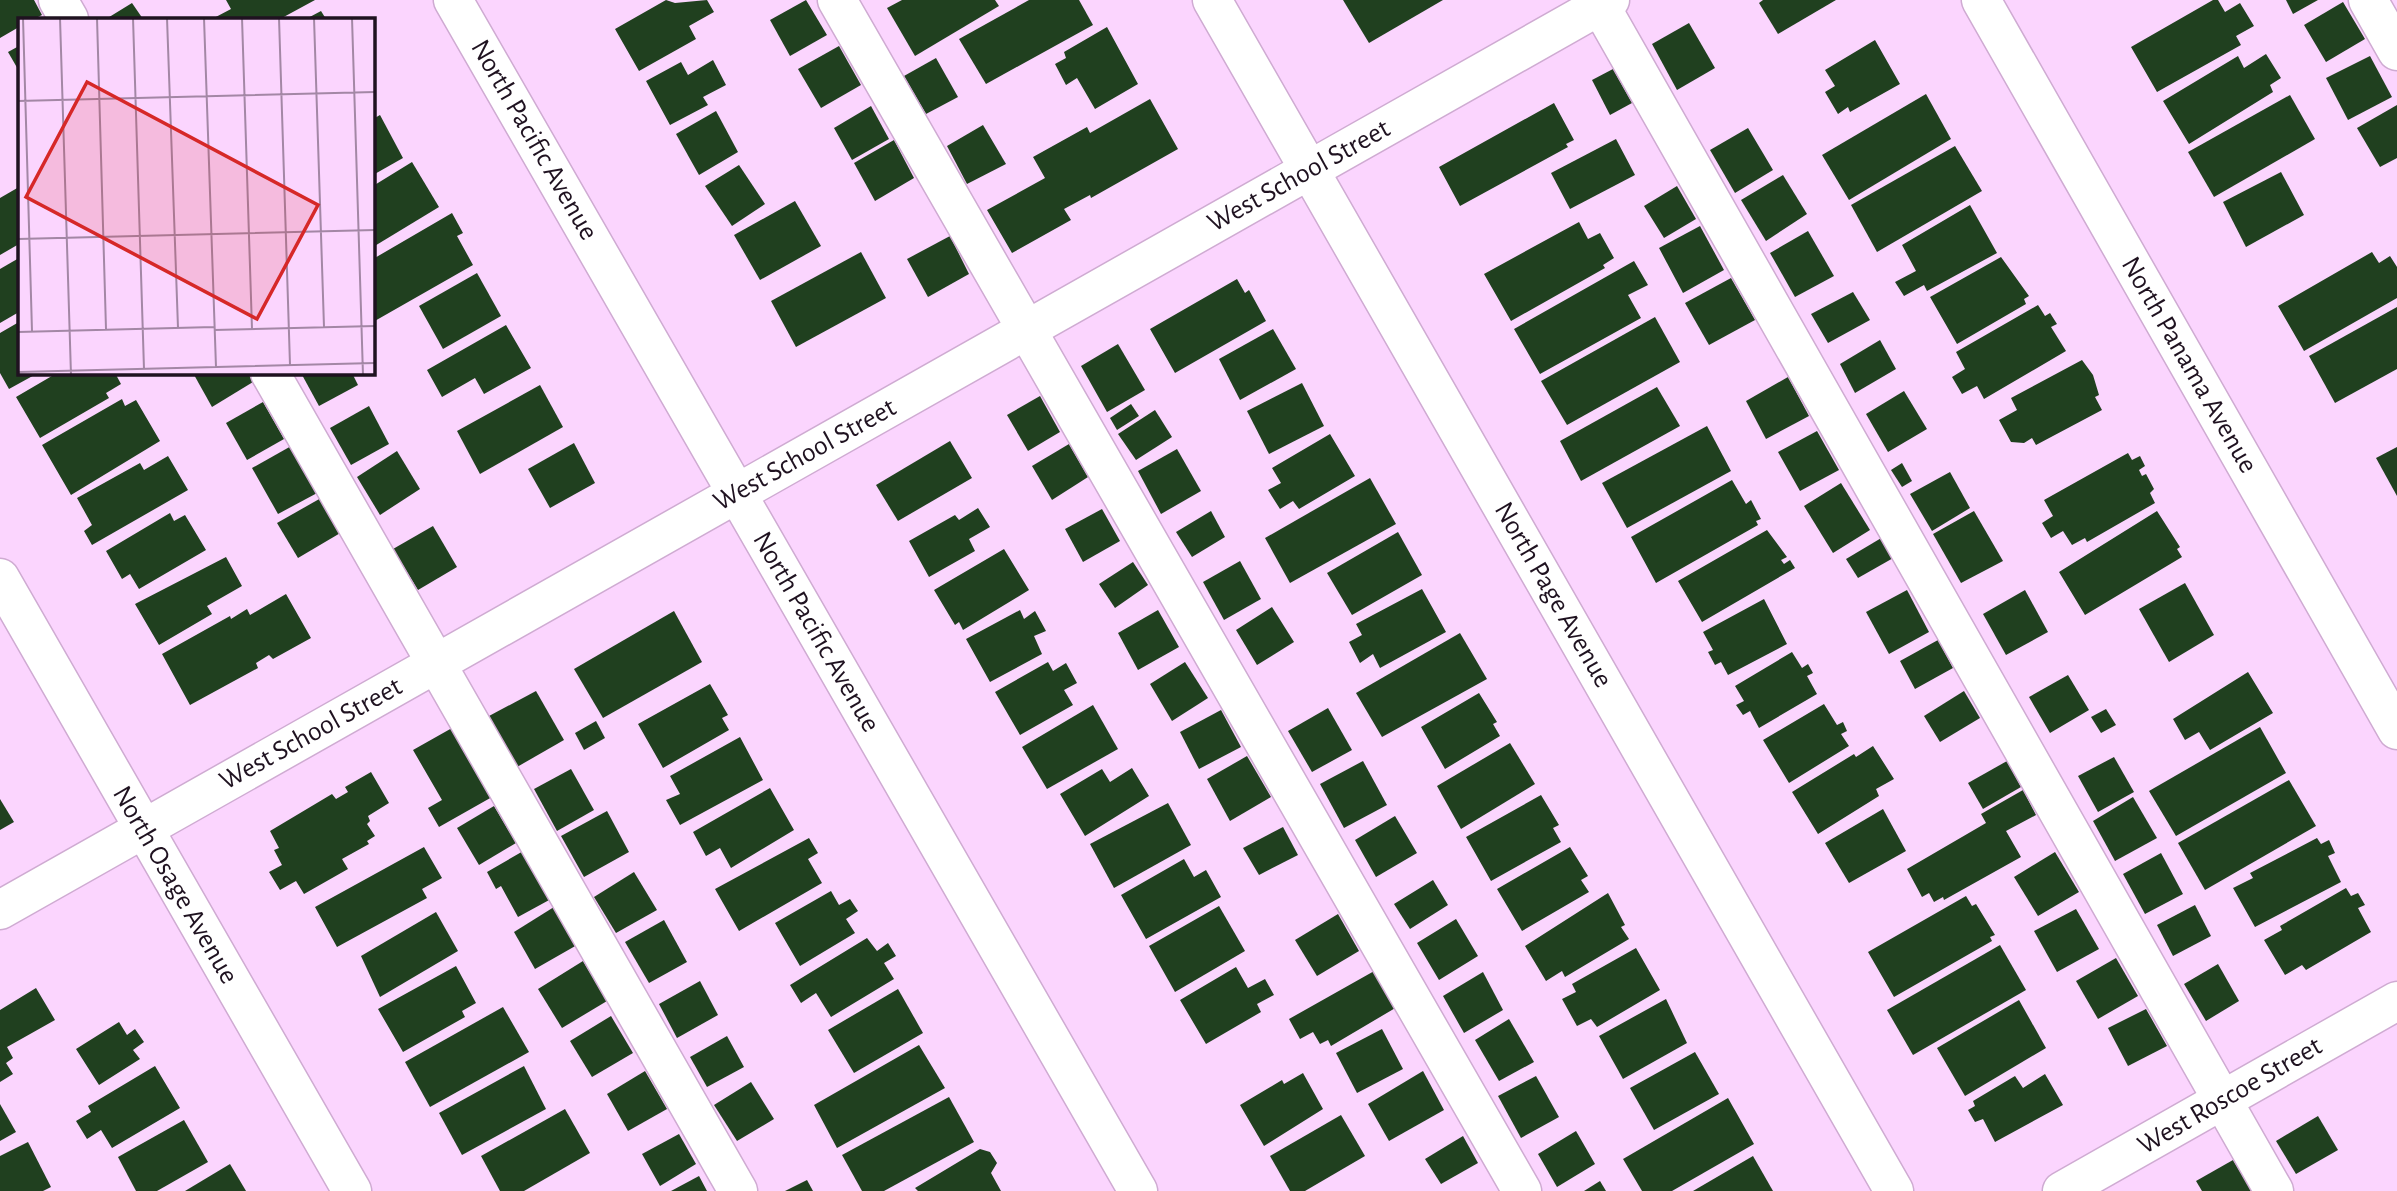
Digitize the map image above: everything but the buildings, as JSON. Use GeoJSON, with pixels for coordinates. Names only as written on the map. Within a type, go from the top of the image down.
{"type":"FeatureCollection","features":[{"type":"Feature","properties":{"kind":"street"},"geometry":{"type":"LineString","coordinates":[[58,0],[68,18]]}},
{"type":"Feature","properties":{"kind":"street","name":"North Pacific Avenue"},"geometry":{"type":"LineString","coordinates":[[453,0],[1138,1191]]}},
{"type":"Feature","properties":{"kind":"street"},"geometry":{"type":"LineString","coordinates":[[837,0],[1522,1191]]}},
{"type":"Feature","properties":{"kind":"street","name":"North Page Avenue"},"geometry":{"type":"LineString","coordinates":[[1212,0],[1895,1191]]}},
{"type":"Feature","properties":{"kind":"street","name":"North Panama Avenue"},"geometry":{"type":"LineString","coordinates":[[1981,0],[2397,730]]}},
{"type":"Feature","properties":{"kind":"street"},"geometry":{"type":"LineString","coordinates":[[2368,0],[2397,51]]}},
{"type":"Feature","properties":{"kind":"street"},"geometry":{"type":"LineString","coordinates":[[1603,2],[2274,1191]]}},
{"type":"Feature","properties":{"kind":"street","name":"West School Street"},"geometry":{"type":"LineString","coordinates":[[0,910],[1603,2]]}},
{"type":"Feature","properties":{"kind":"street"},"geometry":{"type":"LineString","coordinates":[[271,374],[738,1191]]}},
{"type":"Feature","properties":{"kind":"street","name":"North Osage Avenue"},"geometry":{"type":"LineString","coordinates":[[0,578],[352,1191]]}},
{"type":"Feature","properties":{"kind":"street","name":"West Roscoe Street"},"geometry":{"type":"LineString","coordinates":[[2062,1191],[2397,1002]]}}]}
